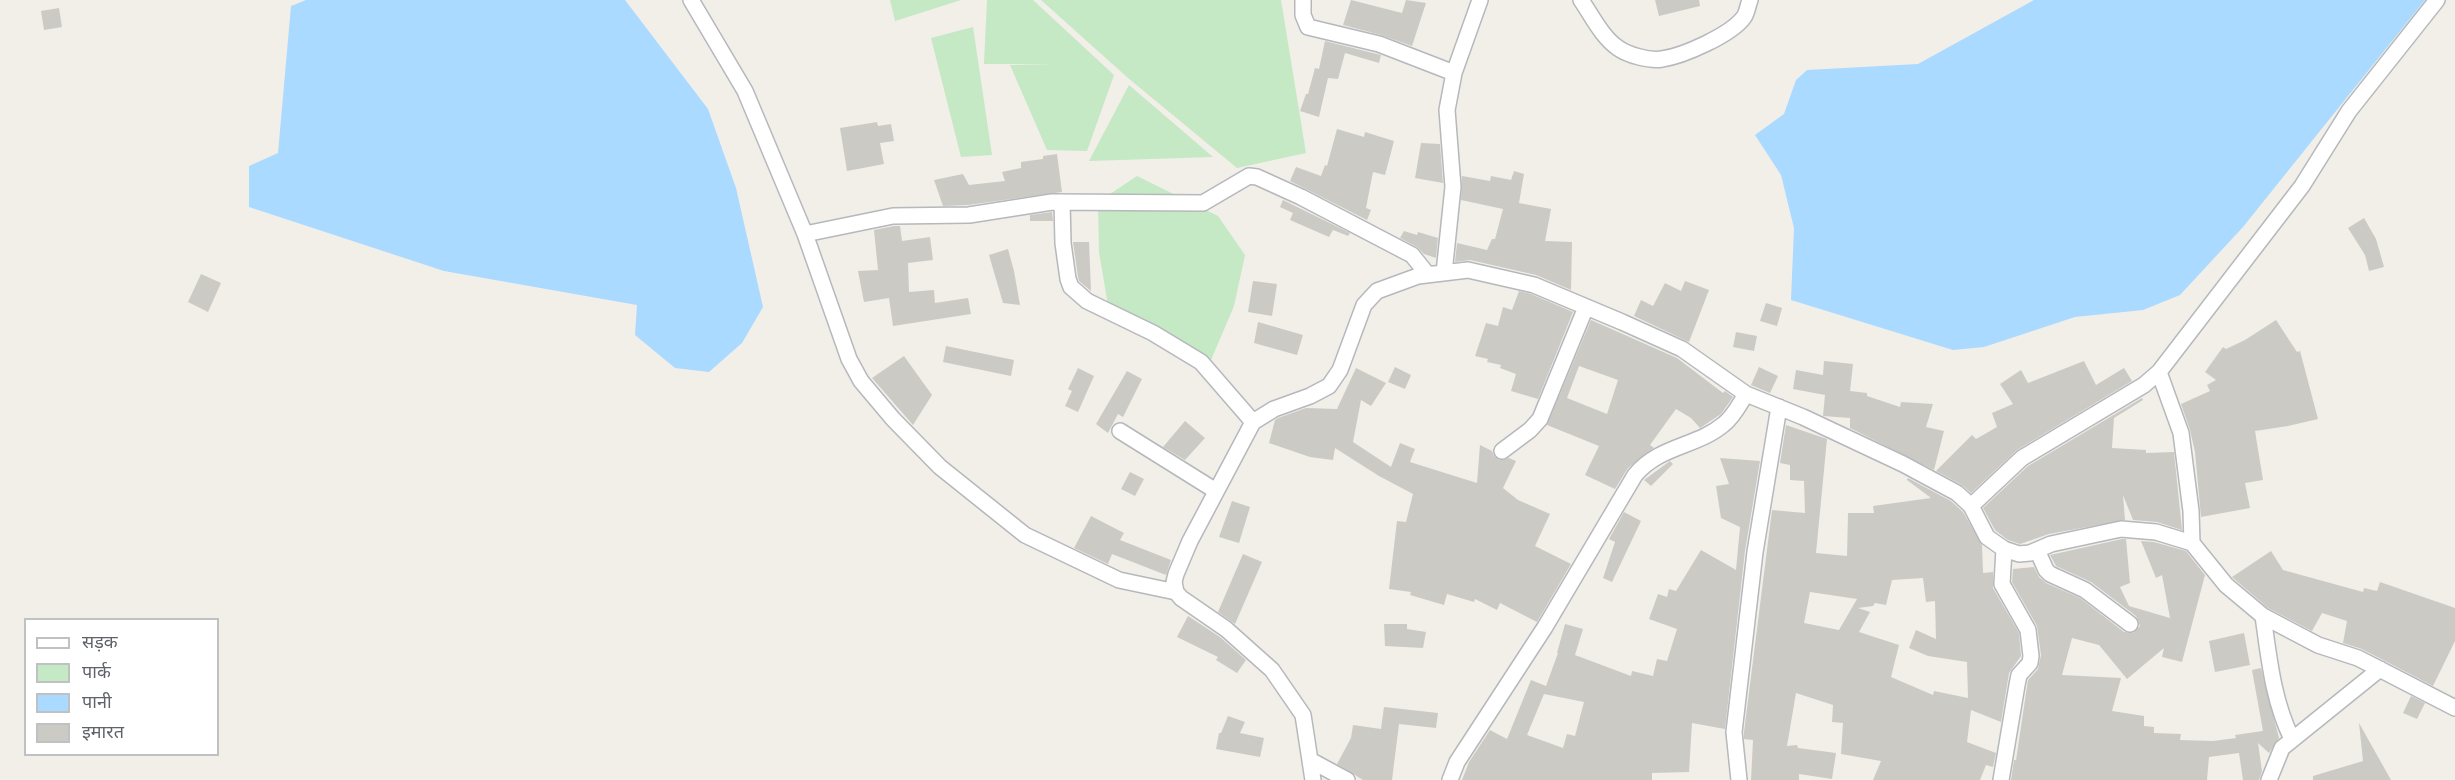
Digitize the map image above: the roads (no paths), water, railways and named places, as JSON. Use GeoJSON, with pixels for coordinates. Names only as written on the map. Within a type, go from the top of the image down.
{"type":"FeatureCollection","features":[{"type":"Feature","properties":{"kind":"street"},"geometry":{"type":"LineString","coordinates":[[691,0],[745,91],[805,234],[854,371],[893,419],[940,467],[1025,535],[1119,580],[1176,592]]}},
{"type":"Feature","properties":{"kind":"street"},"geometry":{"type":"LineString","coordinates":[[1303,0],[1303,15],[1308,27],[1379,44],[1454,73]]}},
{"type":"Feature","properties":{"kind":"street"},"geometry":{"type":"LineString","coordinates":[[1444,273],[1454,187],[1447,110],[1454,73],[1480,0]]}},
{"type":"Feature","properties":{"kind":"street"},"geometry":{"type":"LineString","coordinates":[[1581,0],[1606,37],[1617,48],[1632,55],[1659,60],[1680,54],[1730,30],[1744,16],[1750,0]]}},
{"type":"Feature","properties":{"kind":"street"},"geometry":{"type":"LineString","coordinates":[[1971,506],[2022,458],[2144,385],[2159,372],[2302,186],[2343,118],[2437,0]]}},
{"type":"Feature","properties":{"kind":"street"},"geometry":{"type":"LineString","coordinates":[[805,234],[893,216],[969,215],[1017,206],[1062,202],[1203,203],[1249,176],[1257,177],[1412,255],[1428,275]]}},
{"type":"Feature","properties":{"kind":"street"},"geometry":{"type":"LineString","coordinates":[[1062,202],[1063,243],[1071,287],[1087,301],[1153,333],[1201,362],[1253,422]]}},
{"type":"Feature","properties":{"kind":"street"},"geometry":{"type":"LineString","coordinates":[[1312,780],[1303,715],[1272,670],[1227,629],[1181,598],[1176,592],[1174,582],[1176,574],[1190,541],[1253,422],[1274,409],[1310,396],[1329,386],[1340,370],[1364,305],[1377,291],[1418,276],[1468,270],[1534,285],[1682,349],[1746,394],[1903,464],[1957,493],[1971,506],[1987,537],[2004,549],[2019,554],[2051,544],[2121,529],[2156,532],[2192,543],[2226,585],[2263,616],[2318,645],[2358,658],[2455,708]]}},
{"type":"Feature","properties":{"kind":"street"},"geometry":{"type":"LineString","coordinates":[[1502,451],[1530,430],[1540,419],[1586,307]]}},
{"type":"Feature","properties":{"kind":"street"},"geometry":{"type":"LineString","coordinates":[[2159,372],[2181,433],[2191,511],[2192,543]]}},
{"type":"Feature","properties":{"kind":"street"},"geometry":{"type":"LineString","coordinates":[[1450,780],[1457,762],[1545,627],[1635,475],[1646,462],[1659,454],[1722,426],[1735,413],[1746,394]]}},
{"type":"Feature","properties":{"kind":"street"},"geometry":{"type":"LineString","coordinates":[[1739,780],[1734,732],[1755,552],[1779,407]]}},
{"type":"Feature","properties":{"kind":"street"},"geometry":{"type":"LineString","coordinates":[[1120,431],[1216,491]]}},
{"type":"Feature","properties":{"kind":"street"},"geometry":{"type":"LineString","coordinates":[[2001,780],[2016,685],[2019,675],[2030,663],[2031,656],[2024,621],[2002,584],[2004,549]]}},
{"type":"Feature","properties":{"kind":"street"},"geometry":{"type":"LineString","coordinates":[[2037,550],[2050,574],[2093,595],[2130,624]]}},
{"type":"Feature","properties":{"kind":"street"},"geometry":{"type":"LineString","coordinates":[[2263,616],[2274,687],[2292,739]]}},
{"type":"Feature","properties":{"kind":"street"},"geometry":{"type":"LineString","coordinates":[[2269,780],[2282,748],[2380,669]]}},
{"type":"Feature","properties":{"kind":"street"},"geometry":{"type":"LineString","coordinates":[[1310,760],[1347,780]]}},
{"type":"Feature","properties":{"kind":"water"},"geometry":{"type":"Polygon","coordinates":[[[306,0],[625,0],[708,109],[736,188],[763,307],[742,343],[709,372],[675,368],[635,335],[637,305],[444,271],[249,207],[249,166],[278,153],[291,6],[306,0]]]}},
{"type":"Feature","properties":{"kind":"water"},"geometry":{"type":"Polygon","coordinates":[[[2034,0],[2425,0],[2243,227],[2180,295],[2143,310],[2075,317],[1984,347],[1953,350],[1791,300],[1794,228],[1781,175],[1755,135],[1784,114],[1796,80],[1807,70],[1918,64],[2034,0]]]}}]}
